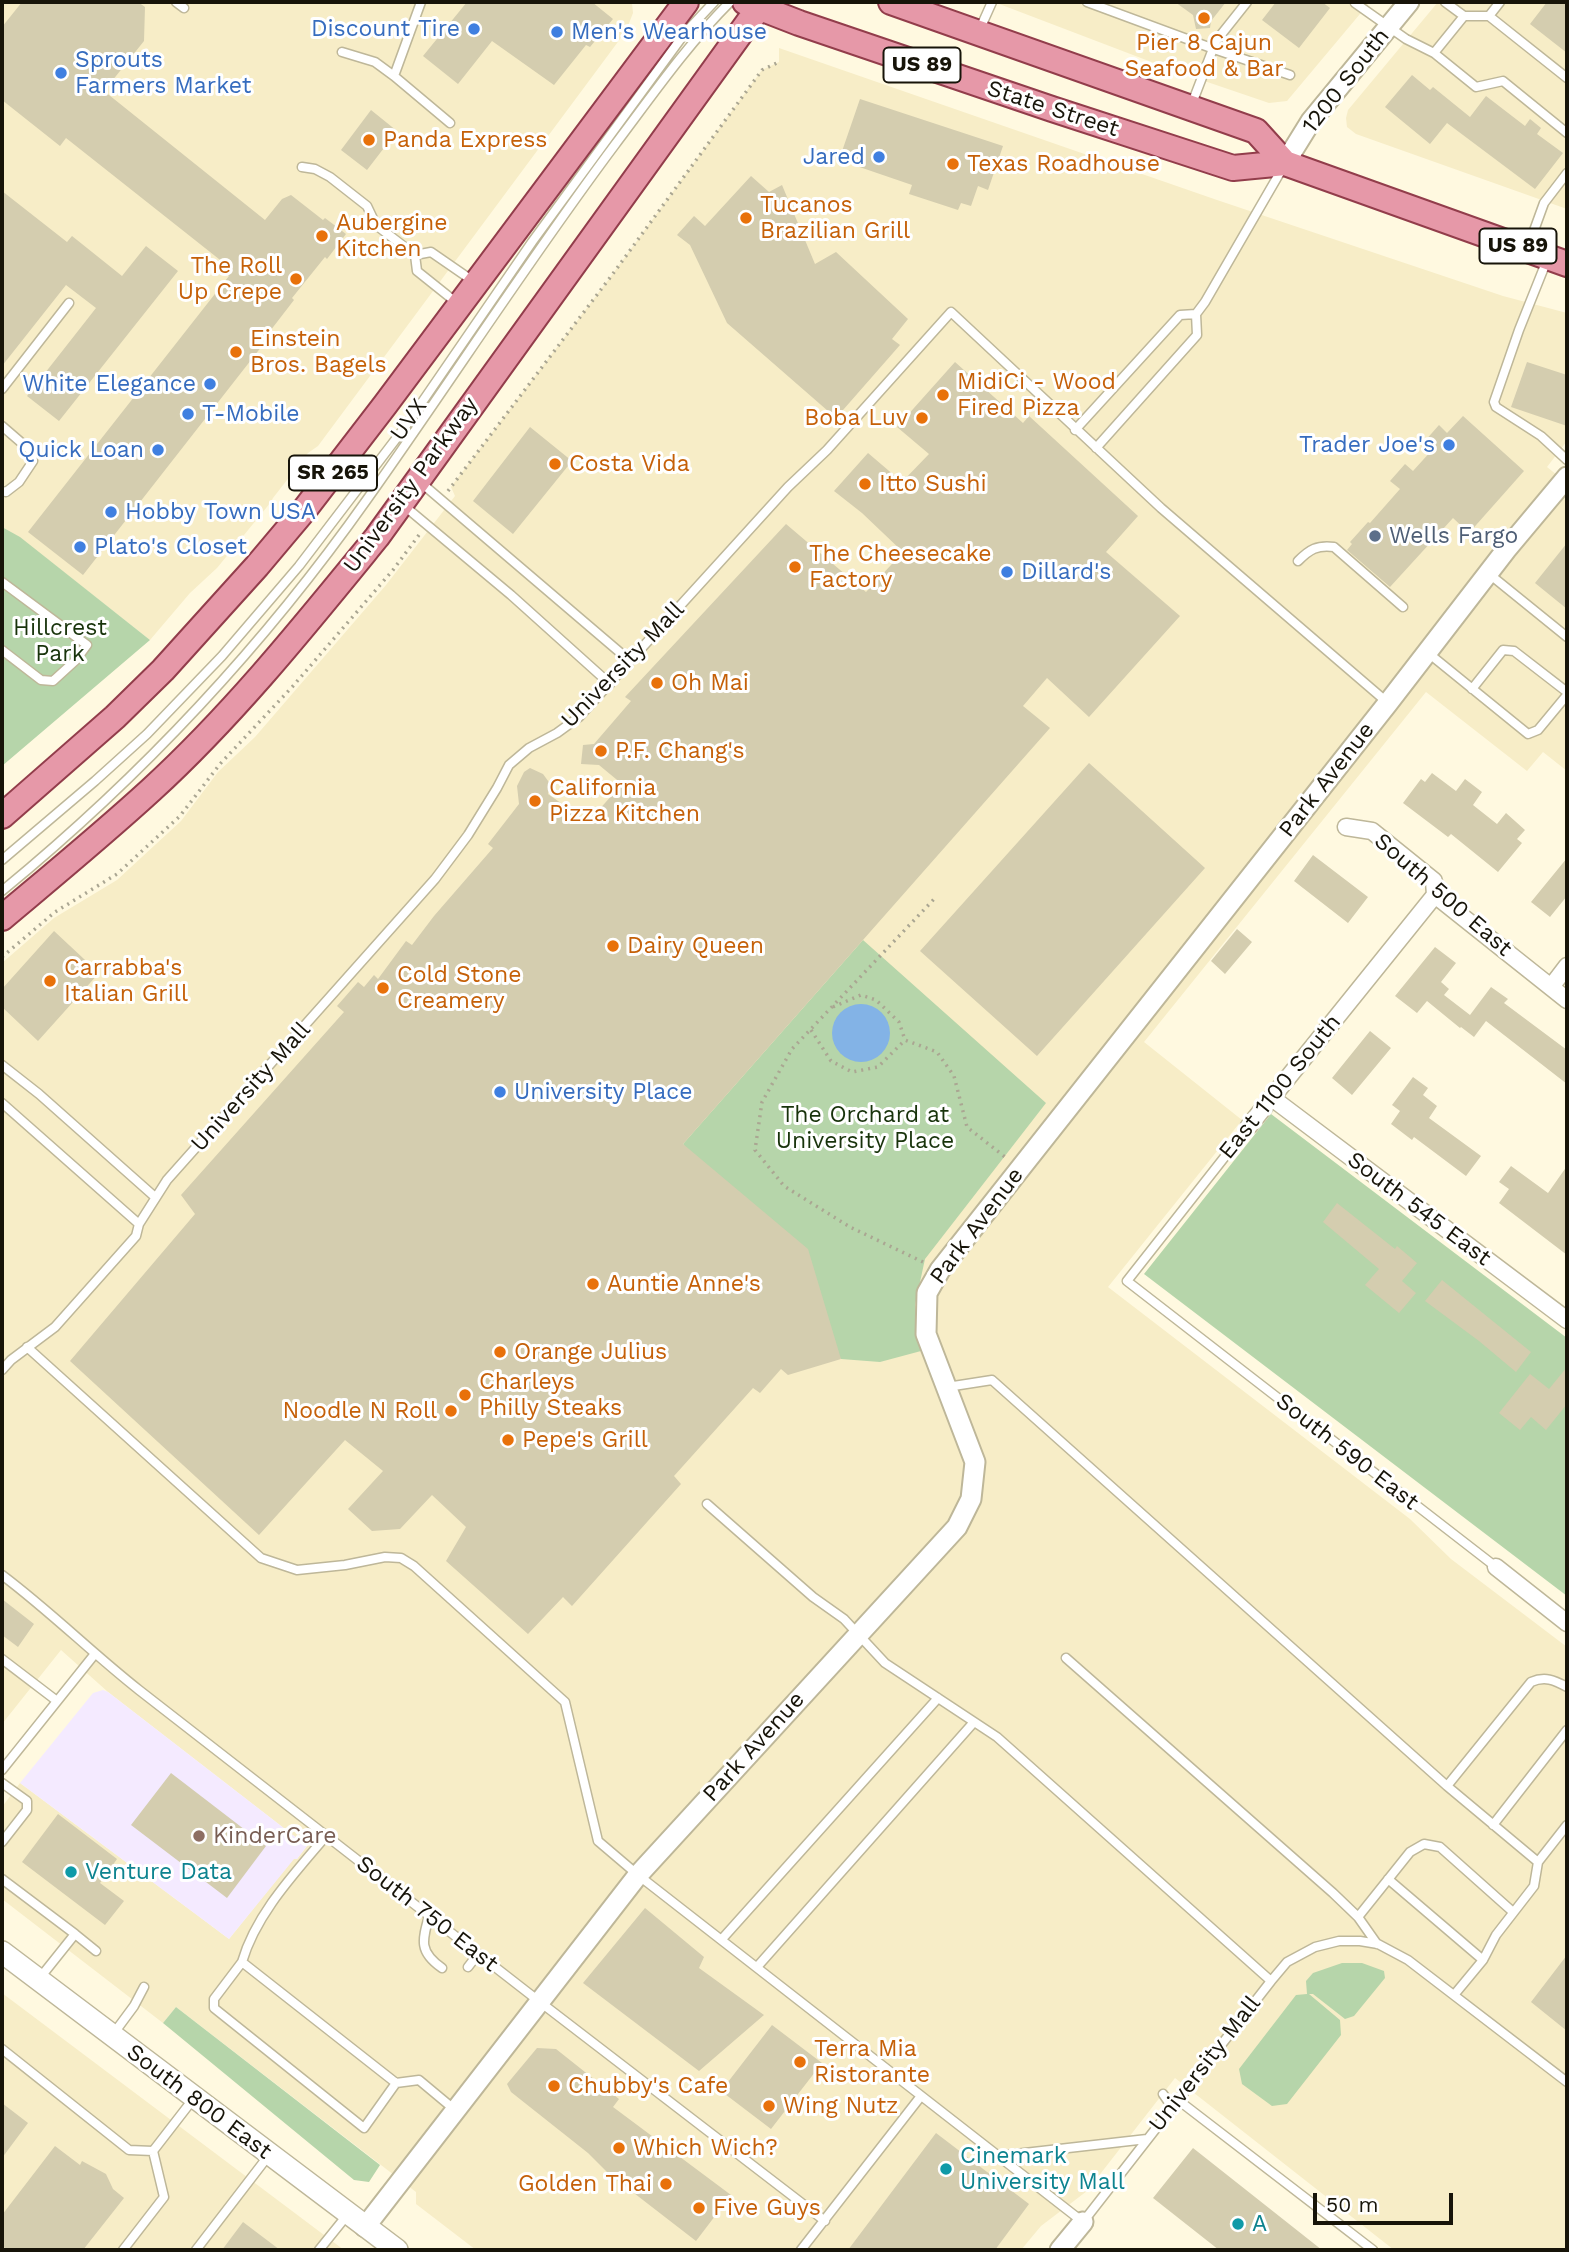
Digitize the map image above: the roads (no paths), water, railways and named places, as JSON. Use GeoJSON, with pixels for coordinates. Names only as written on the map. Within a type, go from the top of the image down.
{"type":"FeatureCollection","features":[{"type":"Feature","properties":{"kind":"main road","name":"SR 265"},"geometry":{"type":"LineString","coordinates":[[2,816],[115,718],[163,670],[257,566],[321,488],[686,2]]}},
{"type":"Feature","properties":{"kind":"main road","name":"State Street"},"geometry":{"type":"LineString","coordinates":[[891,2],[1256,131],[1285,163]]}},
{"type":"Feature","properties":{"kind":"main road","name":"State Street"},"geometry":{"type":"LineString","coordinates":[[756,4],[1040,105],[1233,168],[1285,163],[1547,257]]}},
{"type":"Feature","properties":{"kind":"main road","name":"University Parkway"},"geometry":{"type":"LineString","coordinates":[[2,918],[152,790],[219,722],[377,537],[756,4]]}},
{"type":"Feature","properties":{"kind":"main road","name":"South 800 East"},"geometry":{"type":"LineString","coordinates":[[2,1952],[397,2250]]}},
{"type":"Feature","properties":{"kind":"street","name":"1200 South"},"geometry":{"type":"LineString","coordinates":[[1285,163],[1311,121],[1406,3]]}},
{"type":"Feature","properties":{"kind":"street","name":"Park Avenue"},"geometry":{"type":"LineString","coordinates":[[365,2227],[638,1875],[957,1527],[971,1499],[975,1462],[926,1334],[927,1293],[940,1270],[1488,573],[1562,487]]}},
{"type":"Feature","properties":{"kind":"street","name":"South 500 East"},"geometry":{"type":"LineString","coordinates":[[1346,827],[1372,831],[1434,881],[1435,894],[1567,1000]]}},
{"type":"Feature","properties":{"kind":"street","name":"East 1100 South"},"geometry":{"type":"LineString","coordinates":[[1249,1126],[1435,894]]}},
{"type":"Feature","properties":{"kind":"street"},"geometry":{"type":"LineString","coordinates":[[1550,987],[1567,966]]}},
{"type":"Feature","properties":{"kind":"street","name":"South 545 East"},"geometry":{"type":"LineString","coordinates":[[1272,1098],[1567,1320]]}},
{"type":"Feature","properties":{"kind":"street","name":"South 590 East"},"geometry":{"type":"LineString","coordinates":[[1496,1567],[1567,1622]]}},
{"type":"Feature","properties":{"kind":"street"},"geometry":{"type":"LineString","coordinates":[[1060,2250],[1083,2222]]}},
{"type":"Feature","properties":{"kind":"lane"},"geometry":{"type":"LineString","coordinates":[[394,76],[421,2]]}},
{"type":"Feature","properties":{"kind":"lane","name":"UVX"},"geometry":{"type":"LineString","coordinates":[[2,860],[147,734],[222,656],[291,576],[405,427],[532,242],[664,61],[714,2]]}},
{"type":"Feature","properties":{"kind":"lane"},"geometry":{"type":"LineString","coordinates":[[2,891],[83,821],[144,763],[227,674],[289,600],[368,498],[605,158],[708,23],[730,2]]}},
{"type":"Feature","properties":{"kind":"lane"},"geometry":{"type":"LineString","coordinates":[[978,33],[992,2]]}},
{"type":"Feature","properties":{"kind":"lane"},"geometry":{"type":"LineString","coordinates":[[1087,2],[1290,75]]}},
{"type":"Feature","properties":{"kind":"lane"},"geometry":{"type":"LineString","coordinates":[[1190,107],[1216,41],[1247,2]]}},
{"type":"Feature","properties":{"kind":"lane"},"geometry":{"type":"LineString","coordinates":[[1355,2],[1406,39],[1434,53],[1476,87],[1503,81],[1567,133]]}},
{"type":"Feature","properties":{"kind":"lane"},"geometry":{"type":"LineString","coordinates":[[1445,2],[1464,16],[1489,16],[1567,78]]}},
{"type":"Feature","properties":{"kind":"lane"},"geometry":{"type":"LineString","coordinates":[[1489,16],[1500,2]]}},
{"type":"Feature","properties":{"kind":"lane"},"geometry":{"type":"LineString","coordinates":[[1434,53],[1464,16]]}},
{"type":"Feature","properties":{"kind":"lane"},"geometry":{"type":"LineString","coordinates":[[342,52],[375,62],[450,123]]}},
{"type":"Feature","properties":{"kind":"lane"},"geometry":{"type":"LineString","coordinates":[[1096,448],[1197,335],[1196,314],[1285,163]]}},
{"type":"Feature","properties":{"kind":"lane"},"geometry":{"type":"LineString","coordinates":[[302,167],[315,169],[330,177],[366,206],[376,225],[415,255],[431,253],[476,283]]}},
{"type":"Feature","properties":{"kind":"lane"},"geometry":{"type":"LineString","coordinates":[[1567,173],[1544,203],[1547,257],[1494,402],[1496,407],[1541,436],[1567,460]]}},
{"type":"Feature","properties":{"kind":"lane"},"geometry":{"type":"LineString","coordinates":[[415,255],[417,271],[460,304]]}},
{"type":"Feature","properties":{"kind":"lane"},"geometry":{"type":"LineString","coordinates":[[2,389],[69,303]]}},
{"type":"Feature","properties":{"kind":"lane","name":"University Mall"},"geometry":{"type":"LineString","coordinates":[[2,1370],[27,1347],[55,1327],[136,1236],[139,1224],[155,1196],[172,1175],[435,879],[468,835],[509,765],[529,748],[579,717],[951,312],[1075,430]]}},
{"type":"Feature","properties":{"kind":"lane"},"geometry":{"type":"LineString","coordinates":[[1196,314],[1180,314],[1075,430],[1161,508],[1388,703]]}},
{"type":"Feature","properties":{"kind":"lane"},"geometry":{"type":"LineString","coordinates":[[2,426],[31,451],[33,461],[19,482],[6,492],[2,491]]}},
{"type":"Feature","properties":{"kind":"lane"},"geometry":{"type":"LineString","coordinates":[[417,479],[630,661]]}},
{"type":"Feature","properties":{"kind":"lane"},"geometry":{"type":"LineString","coordinates":[[400,502],[610,684]]}},
{"type":"Feature","properties":{"kind":"lane"},"geometry":{"type":"LineString","coordinates":[[1298,561],[1310,549],[1334,547],[1403,607]]}},
{"type":"Feature","properties":{"kind":"lane"},"geometry":{"type":"LineString","coordinates":[[1488,573],[1567,637]]}},
{"type":"Feature","properties":{"kind":"lane"},"geometry":{"type":"LineString","coordinates":[[2,582],[87,645],[76,660],[53,681],[41,680],[2,650]]}},
{"type":"Feature","properties":{"kind":"lane"},"geometry":{"type":"LineString","coordinates":[[1427,652],[1472,689],[1528,734],[1538,730],[1567,693],[1514,651],[1503,649],[1472,689]]}},
{"type":"Feature","properties":{"kind":"lane"},"geometry":{"type":"LineString","coordinates":[[2,1065],[155,1196]]}},
{"type":"Feature","properties":{"kind":"lane"},"geometry":{"type":"LineString","coordinates":[[2,1103],[139,1224]]}},
{"type":"Feature","properties":{"kind":"lane","name":"East 1100 South"},"geometry":{"type":"LineString","coordinates":[[1127,1281],[1249,1126]]}},
{"type":"Feature","properties":{"kind":"lane","name":"South 590 East"},"geometry":{"type":"LineString","coordinates":[[1127,1281],[1496,1567]]}},
{"type":"Feature","properties":{"kind":"lane"},"geometry":{"type":"LineString","coordinates":[[27,1347],[261,1558],[297,1570],[385,1557],[401,1558],[414,1566],[565,1702],[598,1841],[1083,2222]]}},
{"type":"Feature","properties":{"kind":"lane"},"geometry":{"type":"LineString","coordinates":[[947,1387],[992,1380],[1447,1786],[1538,1862]]}},
{"type":"Feature","properties":{"kind":"lane"},"geometry":{"type":"LineString","coordinates":[[707,1504],[813,1597],[844,1619],[886,1663],[997,1737],[1271,1980]]}},
{"type":"Feature","properties":{"kind":"lane","name":"South 750 East"},"geometry":{"type":"LineString","coordinates":[[2,1575],[45,1608],[94,1654],[825,2221]]}},
{"type":"Feature","properties":{"kind":"lane"},"geometry":{"type":"LineString","coordinates":[[2,1770],[94,1654]]}},
{"type":"Feature","properties":{"kind":"lane"},"geometry":{"type":"LineString","coordinates":[[1066,1658],[1358,1917],[1378,1944]]}},
{"type":"Feature","properties":{"kind":"lane"},"geometry":{"type":"LineString","coordinates":[[2,1659],[57,1701]]}},
{"type":"Feature","properties":{"kind":"lane"},"geometry":{"type":"LineString","coordinates":[[1447,1786],[1531,1682],[1541,1678],[1554,1680],[1567,1687]]}},
{"type":"Feature","properties":{"kind":"lane"},"geometry":{"type":"LineString","coordinates":[[722,1939],[938,1698]]}},
{"type":"Feature","properties":{"kind":"lane"},"geometry":{"type":"LineString","coordinates":[[757,1967],[974,1722]]}},
{"type":"Feature","properties":{"kind":"lane"},"geometry":{"type":"LineString","coordinates":[[1493,1825],[1567,1730]]}},
{"type":"Feature","properties":{"kind":"lane"},"geometry":{"type":"LineString","coordinates":[[2,1783],[27,1801],[27,1810],[2,1842]]}},
{"type":"Feature","properties":{"kind":"lane"},"geometry":{"type":"LineString","coordinates":[[1454,1995],[1483,1960],[1496,1935],[1534,1886],[1538,1862],[1567,1825]]}},
{"type":"Feature","properties":{"kind":"lane"},"geometry":{"type":"LineString","coordinates":[[326,1836],[272,1903],[247,1944],[242,1962],[214,1999],[215,2008],[364,2128],[396,2083]]}},
{"type":"Feature","properties":{"kind":"lane"},"geometry":{"type":"LineString","coordinates":[[1358,1917],[1410,1853],[1424,1844],[1440,1847],[1513,1912]]}},
{"type":"Feature","properties":{"kind":"lane"},"geometry":{"type":"LineString","coordinates":[[2,1879],[96,1951]]}},
{"type":"Feature","properties":{"kind":"lane"},"geometry":{"type":"LineString","coordinates":[[1388,1879],[1483,1960]]}},
{"type":"Feature","properties":{"kind":"lane"},"geometry":{"type":"LineString","coordinates":[[429,1916],[422,1941],[430,1959],[442,1968]]}},
{"type":"Feature","properties":{"kind":"lane"},"geometry":{"type":"LineString","coordinates":[[38,1979],[75,1934]]}},
{"type":"Feature","properties":{"kind":"lane","name":"University Mall"},"geometry":{"type":"LineString","coordinates":[[1083,2222],[1271,1980],[1287,1962],[1315,1947],[1339,1941],[1360,1941],[1378,1944],[1408,1960],[1567,2082]]}},
{"type":"Feature","properties":{"kind":"lane"},"geometry":{"type":"LineString","coordinates":[[468,1967],[478,1954]]}},
{"type":"Feature","properties":{"kind":"lane"},"geometry":{"type":"LineString","coordinates":[[242,1962],[396,2083],[419,2081],[455,2110]]}},
{"type":"Feature","properties":{"kind":"lane"},"geometry":{"type":"LineString","coordinates":[[112,2036],[144,1987]]}},
{"type":"Feature","properties":{"kind":"lane"},"geometry":{"type":"LineString","coordinates":[[2,2049],[130,2150],[153,2151]]}},
{"type":"Feature","properties":{"kind":"lane"},"geometry":{"type":"LineString","coordinates":[[1163,2094],[1373,2250]]}},
{"type":"Feature","properties":{"kind":"lane"},"geometry":{"type":"LineString","coordinates":[[801,2250],[921,2096]]}},
{"type":"Feature","properties":{"kind":"lane"},"geometry":{"type":"LineString","coordinates":[[153,2151],[194,2098]]}},
{"type":"Feature","properties":{"kind":"lane"},"geometry":{"type":"LineString","coordinates":[[998,2156],[1147,2139]]}},
{"type":"Feature","properties":{"kind":"lane"},"geometry":{"type":"LineString","coordinates":[[123,2250],[164,2197],[153,2151]]}},
{"type":"Feature","properties":{"kind":"lane"},"geometry":{"type":"LineString","coordinates":[[196,2250],[269,2155]]}},
{"type":"Feature","properties":{"kind":"lane"},"geometry":{"type":"LineString","coordinates":[[319,2250],[348,2214]]}},
{"type":"Feature","properties":{"kind":"water"},"geometry":{"type":"Polygon","coordinates":[[[855,1004],[867,1004],[882,1012],[890,1027],[890,1039],[882,1054],[867,1062],[855,1062],[840,1054],[832,1039],[832,1027],[840,1012],[855,1004]]]}},
{"type":"Feature","properties":{"kind":"place","name":"Pier 8 Cajun Seafood & Bar"},"geometry":{"type":"Point","coordinates":[1204,18]}},
{"type":"Feature","properties":{"kind":"place","name":"Discount Tire"},"geometry":{"type":"Point","coordinates":[474,29]}},
{"type":"Feature","properties":{"kind":"place","name":"Men's Wearhouse"},"geometry":{"type":"Point","coordinates":[557,32]}},
{"type":"Feature","properties":{"kind":"place","name":"Sprouts Farmers Market"},"geometry":{"type":"Point","coordinates":[61,73]}},
{"type":"Feature","properties":{"kind":"place","name":"Panda Express"},"geometry":{"type":"Point","coordinates":[369,140]}},
{"type":"Feature","properties":{"kind":"place","name":"Jared"},"geometry":{"type":"Point","coordinates":[879,157]}},
{"type":"Feature","properties":{"kind":"place","name":"Texas Roadhouse"},"geometry":{"type":"Point","coordinates":[953,164]}},
{"type":"Feature","properties":{"kind":"place","name":"Tucanos Brazilian Grill"},"geometry":{"type":"Point","coordinates":[746,218]}},
{"type":"Feature","properties":{"kind":"place","name":"Aubergine Kitchen"},"geometry":{"type":"Point","coordinates":[322,236]}},
{"type":"Feature","properties":{"kind":"place","name":"The Roll Up Crepe"},"geometry":{"type":"Point","coordinates":[296,279]}},
{"type":"Feature","properties":{"kind":"place","name":"Einstein Bros. Bagels"},"geometry":{"type":"Point","coordinates":[236,352]}},
{"type":"Feature","properties":{"kind":"place","name":"White Elegance"},"geometry":{"type":"Point","coordinates":[210,384]}},
{"type":"Feature","properties":{"kind":"place","name":"MidiCi - Wood Fired Pizza"},"geometry":{"type":"Point","coordinates":[943,395]}},
{"type":"Feature","properties":{"kind":"place","name":"T-Mobile"},"geometry":{"type":"Point","coordinates":[188,414]}},
{"type":"Feature","properties":{"kind":"place","name":"Boba Luv"},"geometry":{"type":"Point","coordinates":[922,418]}},
{"type":"Feature","properties":{"kind":"place","name":"Trader Joe's"},"geometry":{"type":"Point","coordinates":[1449,445]}},
{"type":"Feature","properties":{"kind":"place","name":"Quick Loan"},"geometry":{"type":"Point","coordinates":[158,450]}},
{"type":"Feature","properties":{"kind":"place","name":"Costa Vida"},"geometry":{"type":"Point","coordinates":[555,464]}},
{"type":"Feature","properties":{"kind":"place","name":"Itto Sushi"},"geometry":{"type":"Point","coordinates":[865,484]}},
{"type":"Feature","properties":{"kind":"place","name":"Hobby Town USA"},"geometry":{"type":"Point","coordinates":[111,512]}},
{"type":"Feature","properties":{"kind":"place","name":"Wells Fargo"},"geometry":{"type":"Point","coordinates":[1375,536]}},
{"type":"Feature","properties":{"kind":"place","name":"Plato's Closet"},"geometry":{"type":"Point","coordinates":[80,547]}},
{"type":"Feature","properties":{"kind":"place","name":"The Cheesecake Factory"},"geometry":{"type":"Point","coordinates":[795,567]}},
{"type":"Feature","properties":{"kind":"place","name":"Dillard's"},"geometry":{"type":"Point","coordinates":[1007,572]}},
{"type":"Feature","properties":{"kind":"place","name":"Oh Mai"},"geometry":{"type":"Point","coordinates":[657,683]}},
{"type":"Feature","properties":{"kind":"place","name":"P.F. Chang's"},"geometry":{"type":"Point","coordinates":[601,751]}},
{"type":"Feature","properties":{"kind":"place","name":"California Pizza Kitchen"},"geometry":{"type":"Point","coordinates":[535,801]}},
{"type":"Feature","properties":{"kind":"place","name":"Dairy Queen"},"geometry":{"type":"Point","coordinates":[613,946]}},
{"type":"Feature","properties":{"kind":"place","name":"Carrabba's Italian Grill"},"geometry":{"type":"Point","coordinates":[50,981]}},
{"type":"Feature","properties":{"kind":"place","name":"Cold Stone Creamery"},"geometry":{"type":"Point","coordinates":[383,988]}},
{"type":"Feature","properties":{"kind":"place","name":"University Place"},"geometry":{"type":"Point","coordinates":[500,1092]}},
{"type":"Feature","properties":{"kind":"place","name":"Auntie Anne's"},"geometry":{"type":"Point","coordinates":[593,1284]}},
{"type":"Feature","properties":{"kind":"place","name":"Orange Julius"},"geometry":{"type":"Point","coordinates":[500,1352]}},
{"type":"Feature","properties":{"kind":"place","name":"Charleys Philly Steaks"},"geometry":{"type":"Point","coordinates":[465,1395]}},
{"type":"Feature","properties":{"kind":"place","name":"Noodle N Roll"},"geometry":{"type":"Point","coordinates":[451,1411]}},
{"type":"Feature","properties":{"kind":"place","name":"Pepe's Grill"},"geometry":{"type":"Point","coordinates":[508,1440]}},
{"type":"Feature","properties":{"kind":"place","name":"KinderCare"},"geometry":{"type":"Point","coordinates":[199,1836]}},
{"type":"Feature","properties":{"kind":"place","name":"Venture Data"},"geometry":{"type":"Point","coordinates":[71,1872]}},
{"type":"Feature","properties":{"kind":"place","name":"Terra Mia Ristorante"},"geometry":{"type":"Point","coordinates":[800,2062]}},
{"type":"Feature","properties":{"kind":"place","name":"Chubby's Cafe"},"geometry":{"type":"Point","coordinates":[554,2086]}},
{"type":"Feature","properties":{"kind":"place","name":"Wing Nutz"},"geometry":{"type":"Point","coordinates":[769,2106]}},
{"type":"Feature","properties":{"kind":"place","name":"Which Wich?"},"geometry":{"type":"Point","coordinates":[619,2148]}},
{"type":"Feature","properties":{"kind":"place","name":"Cinemark University Mall"},"geometry":{"type":"Point","coordinates":[946,2169]}},
{"type":"Feature","properties":{"kind":"place","name":"Golden Thai"},"geometry":{"type":"Point","coordinates":[666,2184]}},
{"type":"Feature","properties":{"kind":"place","name":"Five Guys"},"geometry":{"type":"Point","coordinates":[699,2208]}},
{"type":"Feature","properties":{"kind":"place","name":"A"},"geometry":{"type":"Point","coordinates":[1238,2224]}},
{"type":"Feature","properties":{"kind":"park label","name":"Hillcrest Park"},"geometry":{"type":"Point","coordinates":[60,641]}},
{"type":"Feature","properties":{"kind":"park label","name":"The Orchard at University Place"},"geometry":{"type":"Point","coordinates":[865,1128]}}]}
